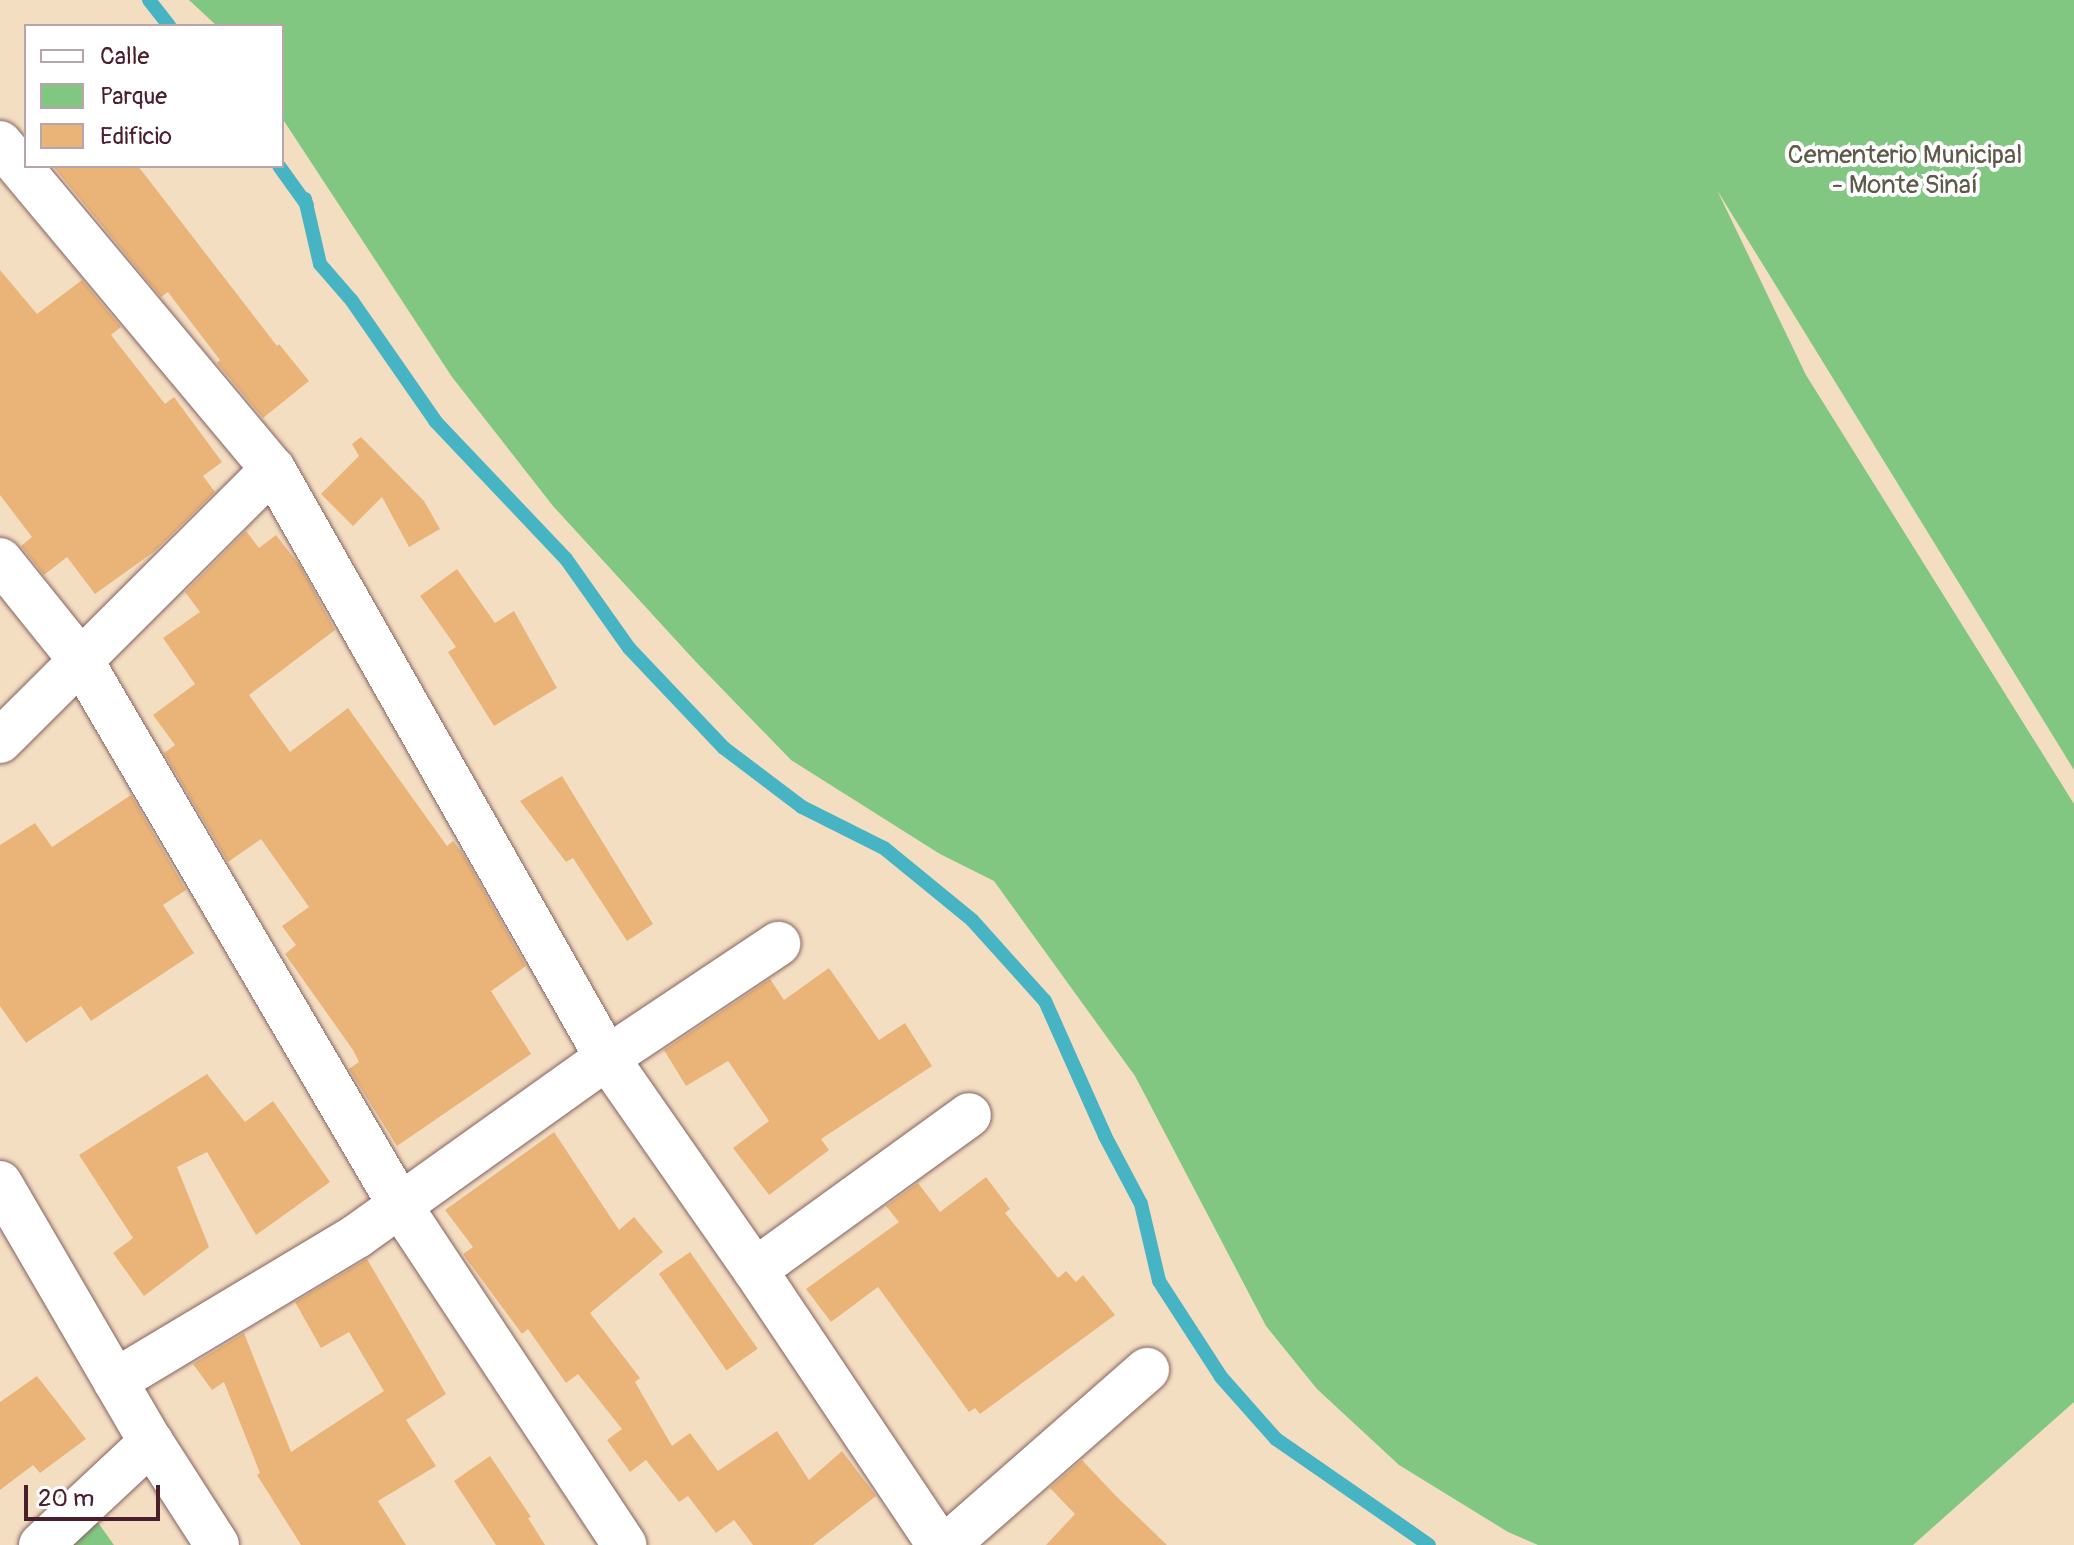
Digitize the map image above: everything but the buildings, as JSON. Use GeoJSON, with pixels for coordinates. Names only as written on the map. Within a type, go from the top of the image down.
{"type":"FeatureCollection","features":[{"type":"Feature","properties":{"kind":"street"},"geometry":{"type":"LineString","coordinates":[[0,143],[273,469],[607,1058],[755,1270],[939,1545]]}},
{"type":"Feature","properties":{"kind":"street"},"geometry":{"type":"LineString","coordinates":[[0,741],[273,469]]}},
{"type":"Feature","properties":{"kind":"street"},"geometry":{"type":"LineString","coordinates":[[0,560],[82,662],[401,1207],[625,1545]]}},
{"type":"Feature","properties":{"kind":"street"},"geometry":{"type":"LineString","coordinates":[[115,1381],[401,1207],[607,1058],[778,944]]}},
{"type":"Feature","properties":{"kind":"street"},"geometry":{"type":"LineString","coordinates":[[755,1270],[969,1115]]}},
{"type":"Feature","properties":{"kind":"street"},"geometry":{"type":"LineString","coordinates":[[0,1183],[151,1442],[217,1545]]}},
{"type":"Feature","properties":{"kind":"street"},"geometry":{"type":"LineString","coordinates":[[947,1545],[1147,1370]]}},
{"type":"Feature","properties":{"kind":"street"},"geometry":{"type":"LineString","coordinates":[[41,1545],[151,1442]]}},
{"type":"Feature","properties":{"kind":"green space","name":"Cementerio Municipal - Monte Sinaí"},"geometry":{"type":"Polygon","coordinates":[[[189,0],[2074,0],[2074,770],[1717,190],[1806,375],[2074,804],[2074,1402],[1913,1545],[1538,1545],[1508,1532],[1399,1465],[1317,1389],[1266,1326],[1135,1076],[994,881],[940,854],[791,760],[553,506],[452,377],[284,121],[284,24],[215,24],[189,0]]]}},
{"type":"Feature","properties":{"kind":"green space"},"geometry":{"type":"Polygon","coordinates":[[[84,1503],[114,1545],[41,1545],[84,1503]]]}},
{"type":"Feature","properties":{"kind":"waterway"},"geometry":{"type":"LineString","coordinates":[[149,0],[167,24]]}},
{"type":"Feature","properties":{"kind":"waterway"},"geometry":{"type":"LineString","coordinates":[[280,168],[307,205]]}},
{"type":"Feature","properties":{"kind":"waterway"},"geometry":{"type":"LineString","coordinates":[[305,199],[320,264],[352,301],[436,422],[566,559],[629,648],[724,748],[802,807],[884,848],[972,920],[1045,1001],[1105,1136],[1141,1204],[1159,1281],[1221,1377],[1276,1439],[1429,1545]]}}]}
